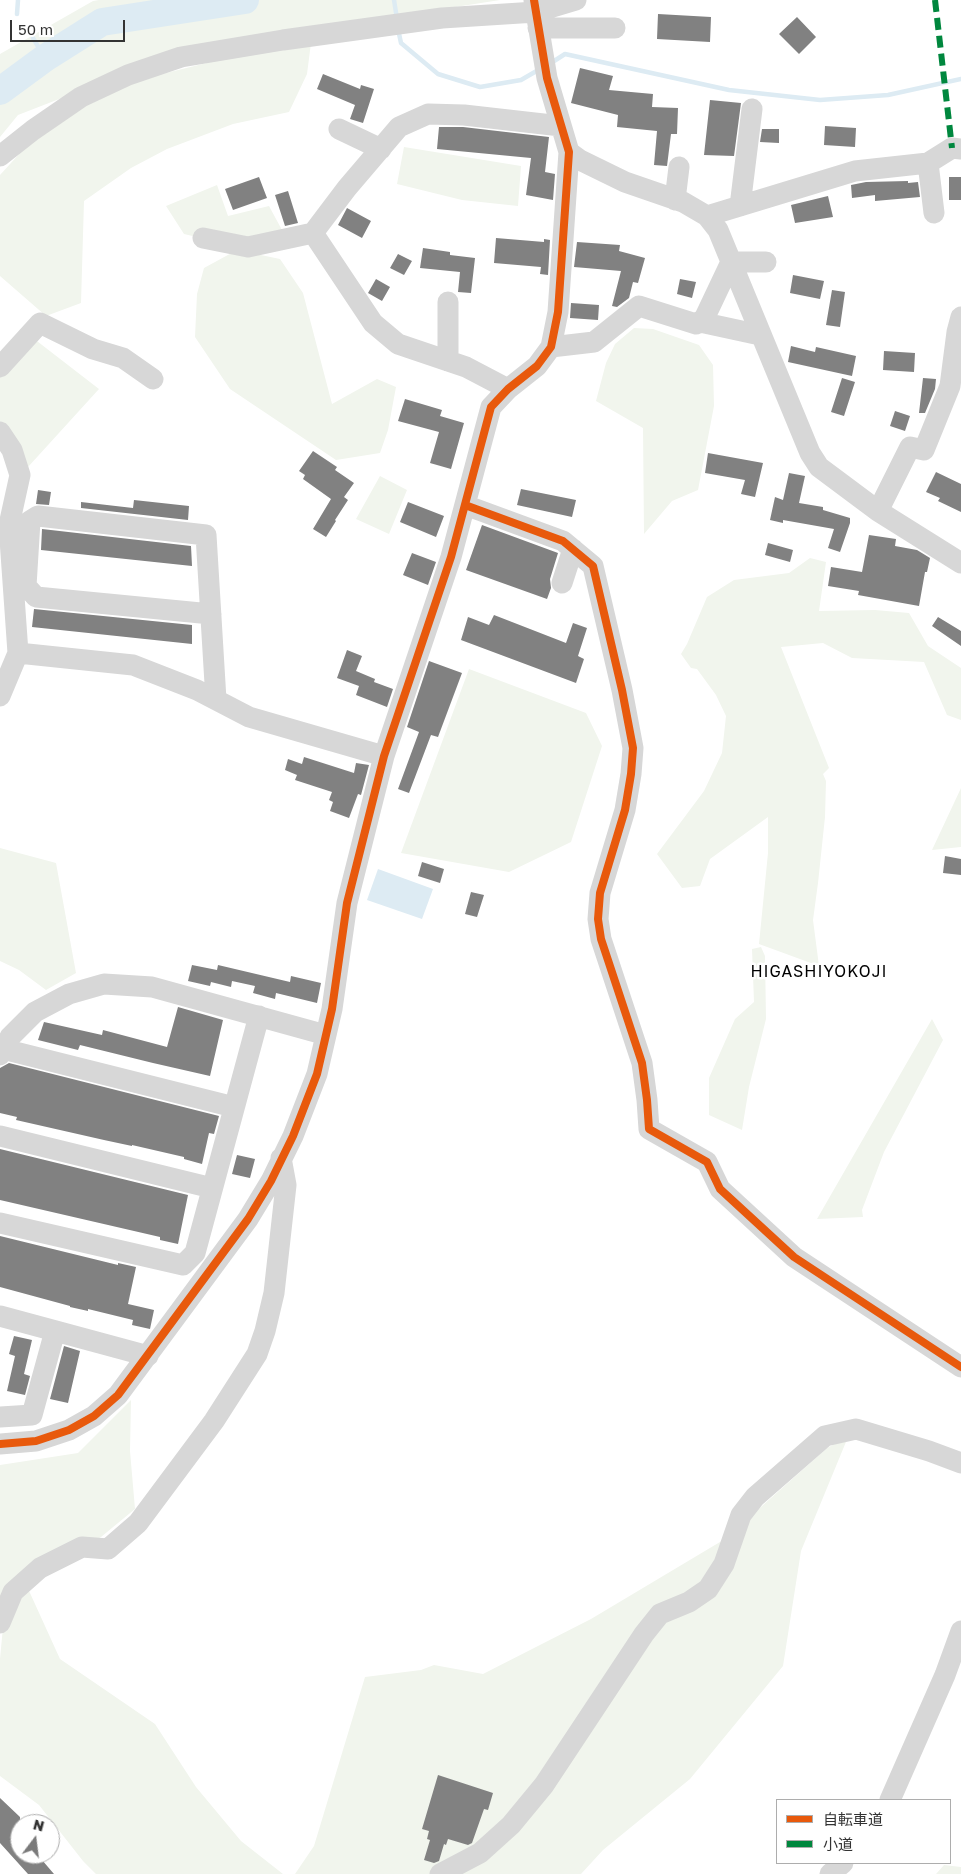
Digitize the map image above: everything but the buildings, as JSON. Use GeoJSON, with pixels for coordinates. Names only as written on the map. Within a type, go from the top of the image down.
{"type":"FeatureCollection","features":[{"type":"Feature","properties":{"kind":"street"},"geometry":{"type":"LineString","coordinates":[[537,22],[576,0]]}},
{"type":"Feature","properties":{"kind":"street"},"geometry":{"type":"LineString","coordinates":[[0,156],[33,130],[81,97],[128,75],[181,57],[283,40],[442,18],[616,28]]}},
{"type":"Feature","properties":{"kind":"street"},"geometry":{"type":"LineString","coordinates":[[0,1444],[36,1441],[69,1430],[94,1416],[118,1395],[248,1219],[271,1181],[293,1136],[310,1092],[326,1035],[338,977],[348,903],[384,756],[451,557],[491,407],[508,389],[537,366],[552,347],[558,312],[569,152],[547,78],[537,22]]}},
{"type":"Feature","properties":{"kind":"street"},"geometry":{"type":"LineString","coordinates":[[740,206],[752,109]]}},
{"type":"Feature","properties":{"kind":"street"},"geometry":{"type":"LineString","coordinates":[[203,238],[248,246],[314,234],[347,188],[399,127],[428,114],[464,115],[561,126]]}},
{"type":"Feature","properties":{"kind":"street"},"geometry":{"type":"LineString","coordinates":[[339,129],[381,149]]}},
{"type":"Feature","properties":{"kind":"street"},"geometry":{"type":"LineString","coordinates":[[707,216],[855,171],[928,163],[952,148],[961,149]]}},
{"type":"Feature","properties":{"kind":"street"},"geometry":{"type":"LineString","coordinates":[[569,152],[580,160],[625,182],[675,200],[707,216],[718,230],[810,453],[819,467],[878,511],[961,563]]}},
{"type":"Feature","properties":{"kind":"street"},"geometry":{"type":"LineString","coordinates":[[928,163],[934,213]]}},
{"type":"Feature","properties":{"kind":"street"},"geometry":{"type":"LineString","coordinates":[[675,200],[679,167]]}},
{"type":"Feature","properties":{"kind":"street"},"geometry":{"type":"LineString","coordinates":[[314,234],[373,323],[398,344],[466,367],[508,389]]}},
{"type":"Feature","properties":{"kind":"street"},"geometry":{"type":"LineString","coordinates":[[552,347],[594,342],[639,306],[696,324],[704,319],[731,262]]}},
{"type":"Feature","properties":{"kind":"street"},"geometry":{"type":"LineString","coordinates":[[731,262],[766,262]]}},
{"type":"Feature","properties":{"kind":"street"},"geometry":{"type":"LineString","coordinates":[[448,302],[448,361]]}},
{"type":"Feature","properties":{"kind":"street"},"geometry":{"type":"LineString","coordinates":[[878,511],[910,447],[924,450],[950,386],[957,332],[961,317]]}},
{"type":"Feature","properties":{"kind":"street"},"geometry":{"type":"LineString","coordinates":[[700,322],[760,334]]}},
{"type":"Feature","properties":{"kind":"street"},"geometry":{"type":"LineString","coordinates":[[0,367],[40,323],[93,349],[123,358],[153,379]]}},
{"type":"Feature","properties":{"kind":"street"},"geometry":{"type":"LineString","coordinates":[[0,432],[12,450],[20,475],[9,525],[18,653],[0,696]]}},
{"type":"Feature","properties":{"kind":"street"},"geometry":{"type":"LineString","coordinates":[[465,505],[563,541],[593,566],[622,690],[633,748],[625,810],[600,893],[598,919],[600,938],[642,1063],[648,1100],[649,1129],[707,1162],[720,1190],[794,1258],[961,1367]]}},
{"type":"Feature","properties":{"kind":"street"},"geometry":{"type":"LineString","coordinates":[[211,614],[36,597],[26,586],[30,521],[38,516],[206,535],[211,614],[216,700]]}},
{"type":"Feature","properties":{"kind":"street"},"geometry":{"type":"LineString","coordinates":[[562,583],[574,549]]}},
{"type":"Feature","properties":{"kind":"street"},"geometry":{"type":"LineString","coordinates":[[18,653],[133,665],[197,690],[249,717],[384,756]]}},
{"type":"Feature","properties":{"kind":"street"},"geometry":{"type":"LineString","coordinates":[[234,1106],[2,1052],[10,1037],[35,1012],[69,994],[104,984],[152,987],[326,1035]]}},
{"type":"Feature","properties":{"kind":"street"},"geometry":{"type":"LineString","coordinates":[[0,1223],[183,1265],[195,1253],[258,1016]]}},
{"type":"Feature","properties":{"kind":"street"},"geometry":{"type":"LineString","coordinates":[[0,1136],[212,1188]]}},
{"type":"Feature","properties":{"kind":"street"},"geometry":{"type":"LineString","coordinates":[[0,1623],[13,1592],[40,1568],[82,1548],[108,1549],[138,1523],[214,1421],[257,1354],[265,1331],[274,1293],[286,1185],[281,1158]]}},
{"type":"Feature","properties":{"kind":"street"},"geometry":{"type":"LineString","coordinates":[[0,1316],[148,1356]]}},
{"type":"Feature","properties":{"kind":"street"},"geometry":{"type":"LineString","coordinates":[[0,1417],[32,1415],[55,1331]]}},
{"type":"Feature","properties":{"kind":"street"},"geometry":{"type":"LineString","coordinates":[[440,1874],[480,1853],[511,1826],[544,1785],[644,1634],[660,1614],[689,1602],[708,1589],[724,1564],[741,1515],[755,1497],[825,1436],[856,1429],[930,1451],[961,1463]]}},
{"type":"Feature","properties":{"kind":"street"},"geometry":{"type":"LineString","coordinates":[[890,1799],[945,1675],[961,1631]]}},
{"type":"Feature","properties":{"kind":"street"},"geometry":{"type":"LineString","coordinates":[[830,1874],[842,1864]]}},
{"type":"Feature","properties":{"kind":"shaded area"},"geometry":{"type":"Polygon","coordinates":[[[500,0],[188,49],[18,115],[0,137],[0,54],[93,1],[500,0]]]}},
{"type":"Feature","properties":{"kind":"shaded area"},"geometry":{"type":"Polygon","coordinates":[[[311,43],[307,74],[289,112],[233,124],[167,149],[131,168],[84,201],[81,303],[46,316],[0,276],[0,175],[41,130],[129,82],[219,60],[311,43]]]}},
{"type":"Feature","properties":{"kind":"shaded area"},"geometry":{"type":"Polygon","coordinates":[[[404,147],[521,166],[518,206],[462,200],[397,184],[404,147]]]}},
{"type":"Feature","properties":{"kind":"shaded area"},"geometry":{"type":"Polygon","coordinates":[[[217,185],[228,216],[269,206],[282,230],[222,243],[184,234],[166,206],[217,185]]]}},
{"type":"Feature","properties":{"kind":"shaded area"},"geometry":{"type":"Polygon","coordinates":[[[237,250],[280,259],[303,293],[332,404],[377,379],[396,387],[388,430],[380,453],[336,460],[230,389],[195,337],[197,294],[204,268],[237,250]]]}},
{"type":"Feature","properties":{"kind":"shaded area"},"geometry":{"type":"Polygon","coordinates":[[[634,328],[653,329],[699,345],[713,365],[714,406],[698,490],[672,501],[644,534],[643,428],[596,401],[606,363],[615,344],[634,328]]]}},
{"type":"Feature","properties":{"kind":"shaded area"},"geometry":{"type":"Polygon","coordinates":[[[33,338],[99,389],[28,467],[0,437],[0,369],[33,338]]]}},
{"type":"Feature","properties":{"kind":"shaded area"},"geometry":{"type":"Polygon","coordinates":[[[380,476],[407,490],[389,534],[356,519],[380,476]]]}},
{"type":"Feature","properties":{"kind":"shaded area"},"geometry":{"type":"Polygon","coordinates":[[[810,558],[826,562],[819,611],[875,610],[909,613],[928,646],[961,668],[961,720],[947,715],[924,662],[852,658],[823,643],[781,647],[829,768],[823,774],[826,781],[825,817],[813,920],[819,966],[759,944],[768,853],[768,817],[710,859],[700,886],[682,888],[657,854],[704,791],[722,753],[726,716],[716,695],[697,669],[691,668],[681,654],[707,597],[734,580],[789,573],[810,558]]]}},
{"type":"Feature","properties":{"kind":"shaded area"},"geometry":{"type":"Polygon","coordinates":[[[469,669],[586,713],[602,746],[571,842],[509,872],[401,853],[469,669]]]}},
{"type":"Feature","properties":{"kind":"shaded area"},"geometry":{"type":"Polygon","coordinates":[[[961,788],[961,847],[932,850],[961,788]]]}},
{"type":"Feature","properties":{"kind":"shaded area"},"geometry":{"type":"Polygon","coordinates":[[[0,848],[56,863],[76,973],[46,990],[19,970],[0,961],[0,848]]]}},
{"type":"Feature","properties":{"kind":"shaded area"},"geometry":{"type":"Polygon","coordinates":[[[378,869],[433,889],[422,919],[367,900],[378,869]]]}},
{"type":"Feature","properties":{"kind":"shaded area"},"geometry":{"type":"Polygon","coordinates":[[[761,947],[765,956],[766,1019],[749,1087],[742,1130],[709,1115],[709,1078],[735,1019],[754,1002],[752,949],[761,947]]]}},
{"type":"Feature","properties":{"kind":"shaded area"},"geometry":{"type":"Polygon","coordinates":[[[932,1019],[943,1040],[884,1152],[862,1210],[863,1217],[817,1219],[932,1019]]]}},
{"type":"Feature","properties":{"kind":"shaded area"},"geometry":{"type":"Polygon","coordinates":[[[131,1400],[130,1451],[135,1509],[101,1537],[40,1568],[25,1582],[60,1659],[155,1724],[196,1787],[241,1841],[283,1874],[96,1874],[60,1832],[60,1814],[46,1814],[39,1805],[0,1776],[0,1659],[3,1627],[0,1623],[0,1465],[78,1453],[131,1400]]]}},
{"type":"Feature","properties":{"kind":"shaded area"},"geometry":{"type":"Polygon","coordinates":[[[848,1437],[801,1551],[783,1666],[690,1779],[603,1850],[581,1874],[295,1874],[314,1846],[365,1677],[421,1670],[434,1665],[483,1674],[591,1619],[725,1539],[827,1448],[848,1437]]]}},
{"type":"Feature","properties":{"kind":"shaded area"},"geometry":{"type":"Polygon","coordinates":[[[944,1865],[961,1867],[961,1874],[936,1874],[944,1865]]]}},
{"type":"Feature","properties":{"kind":"waterway"},"geometry":{"type":"LineString","coordinates":[[17,14],[18,0]]}},
{"type":"Feature","properties":{"kind":"waterway"},"geometry":{"type":"LineString","coordinates":[[0,91],[45,58],[102,22],[245,0]]}},
{"type":"Feature","properties":{"kind":"waterway"},"geometry":{"type":"LineString","coordinates":[[394,0],[397,19]]}},
{"type":"Feature","properties":{"kind":"waterway"},"geometry":{"type":"LineString","coordinates":[[398,29],[401,43],[438,74],[480,87],[521,80],[540,69]]}},
{"type":"Feature","properties":{"kind":"waterway"},"geometry":{"type":"LineString","coordinates":[[33,38],[45,58]]}},
{"type":"Feature","properties":{"kind":"waterway"},"geometry":{"type":"LineString","coordinates":[[551,63],[565,54],[729,90],[820,100],[888,95],[961,79]]}},
{"type":"Feature","properties":{"kind":"marked path"},"geometry":{"type":"LineString","coordinates":[[935,0],[952,148]]}},
{"type":"Feature","properties":{"kind":"cycle path"},"geometry":{"type":"LineString","coordinates":[[0,1444],[36,1441],[69,1430],[94,1416],[118,1395],[248,1219],[271,1181],[293,1136],[317,1074],[332,1009],[347,903],[384,756],[451,557],[491,407],[508,389],[537,366],[551,347],[558,312],[569,152],[547,78],[534,0]]}},
{"type":"Feature","properties":{"kind":"cycle path"},"geometry":{"type":"LineString","coordinates":[[465,505],[563,541],[593,566],[622,690],[633,748],[625,810],[600,893],[598,919],[601,939],[642,1063],[649,1129],[707,1162],[720,1189],[794,1257],[961,1367]]}},
{"type":"Feature","properties":{"kind":"district","name":"HIGASHIYOKOJI"},"geometry":{"type":"Point","coordinates":[819,972]}}]}
